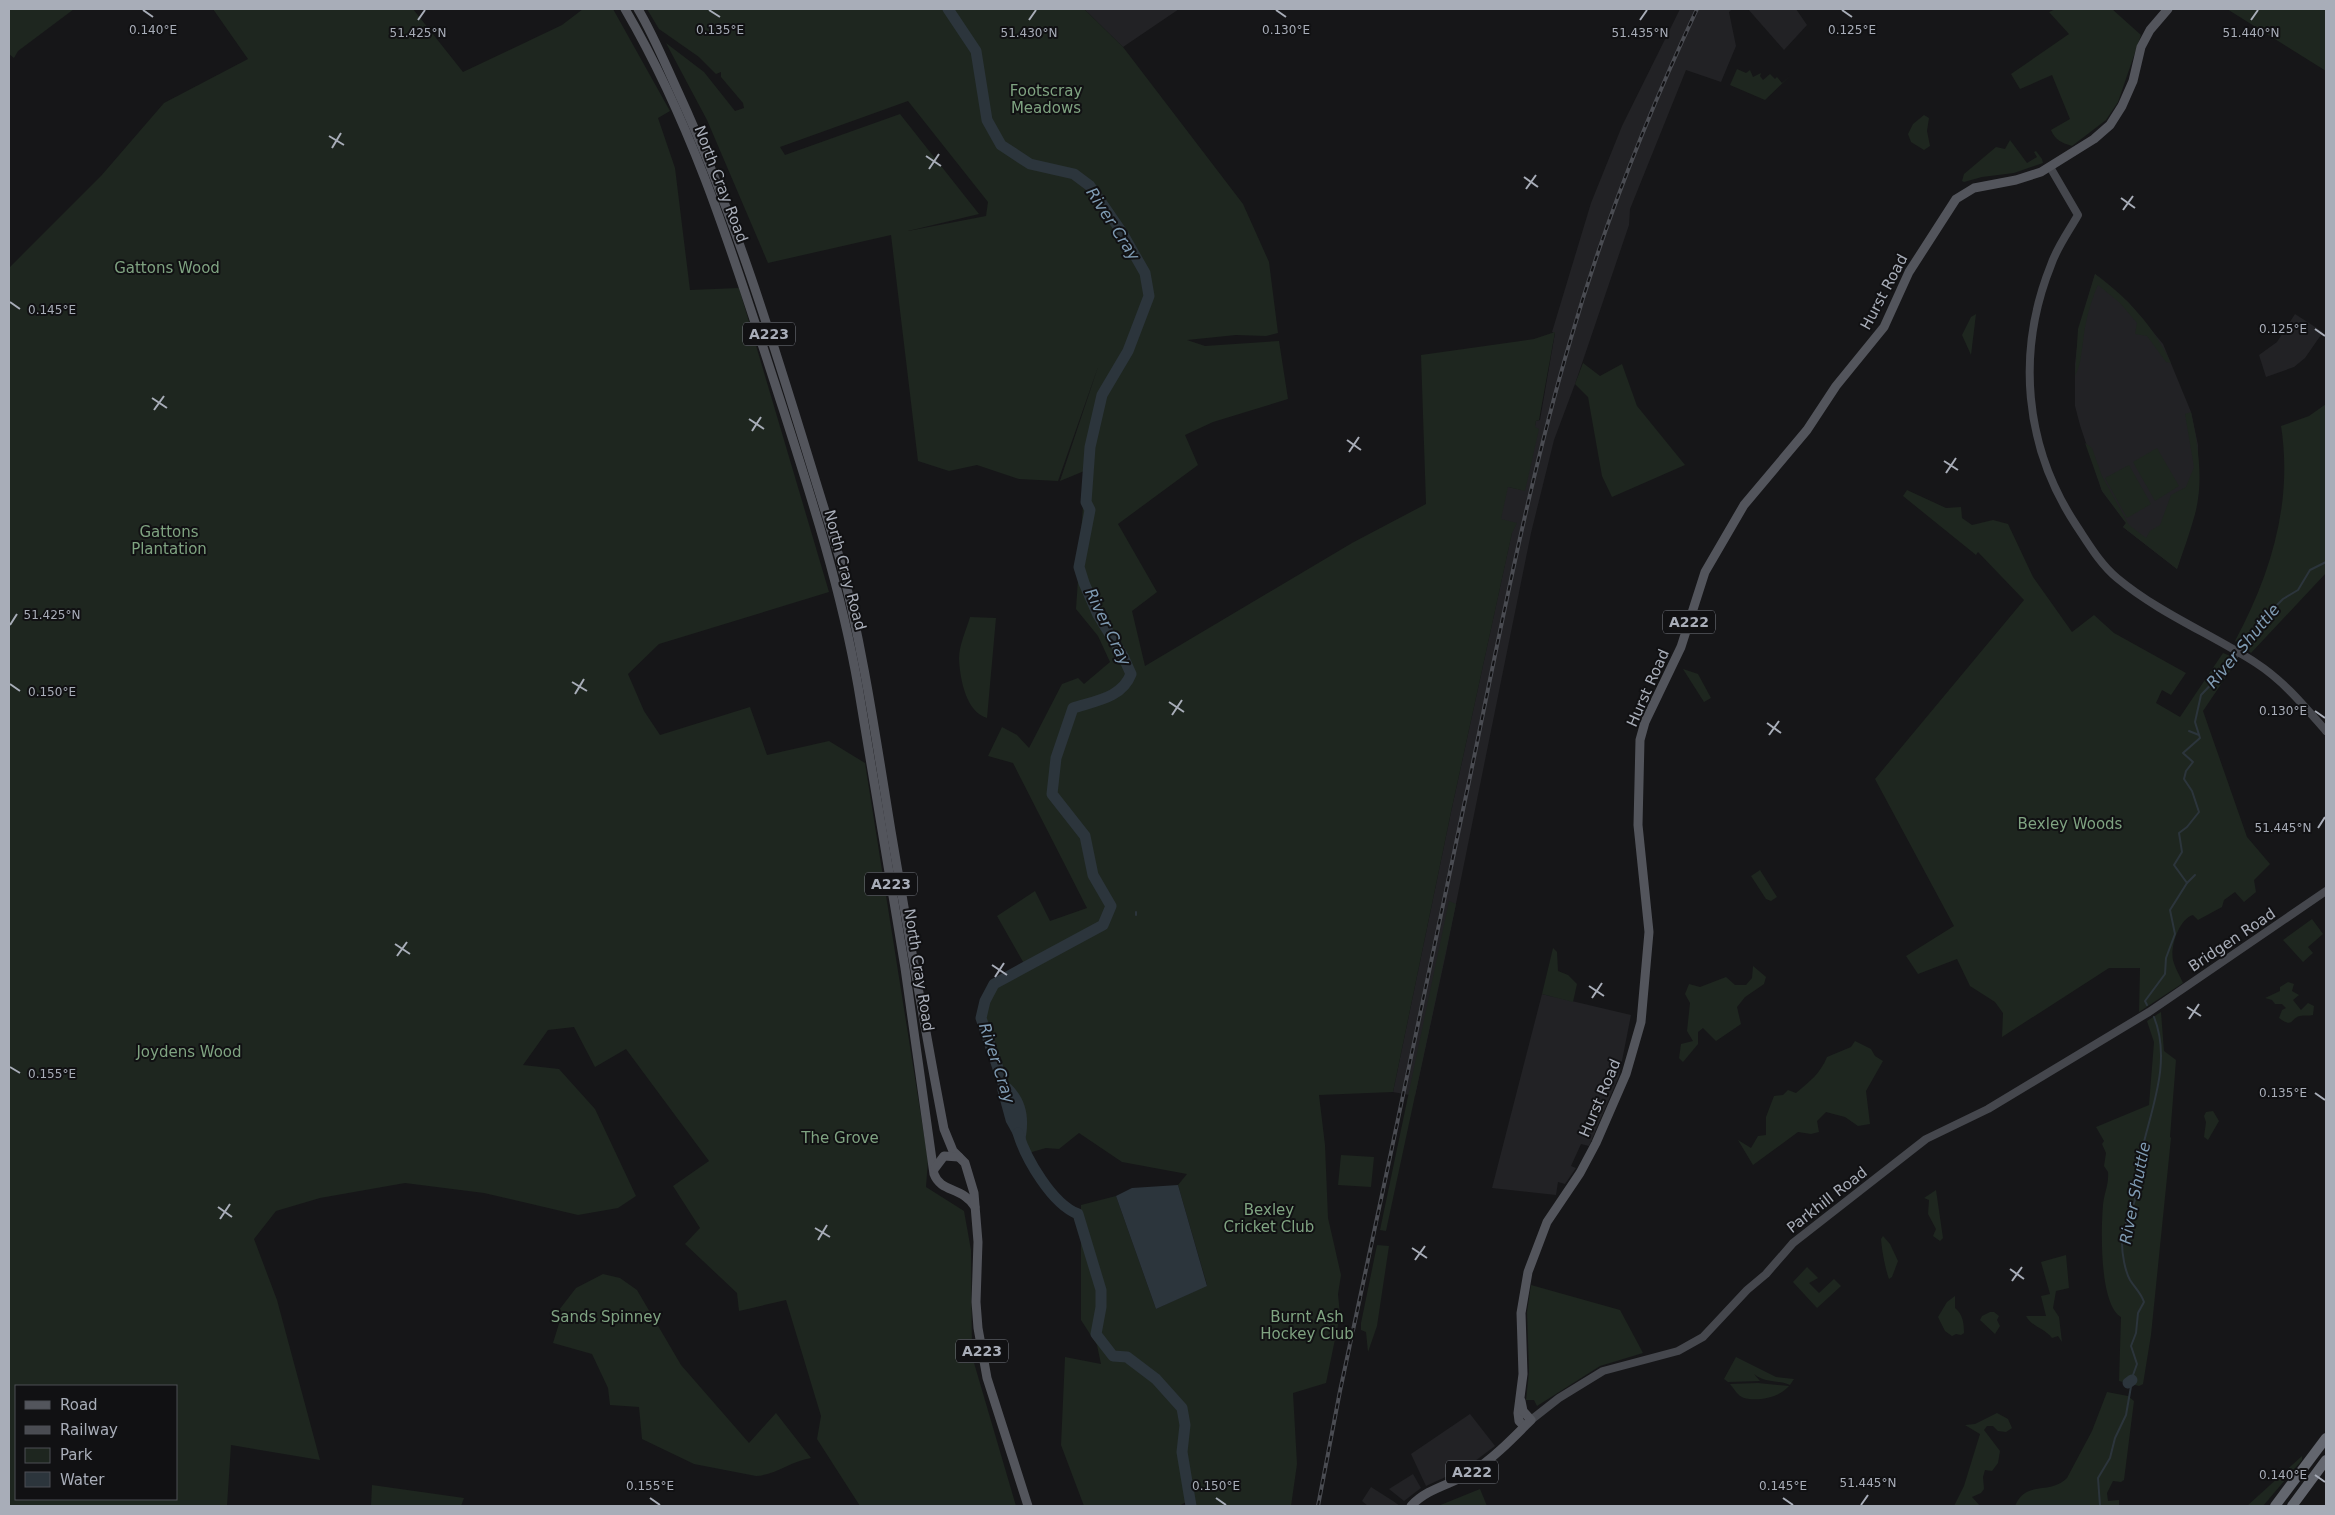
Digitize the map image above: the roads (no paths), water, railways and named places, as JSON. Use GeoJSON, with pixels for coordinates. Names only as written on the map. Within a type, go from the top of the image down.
{"type":"FeatureCollection","features":[{"type":"Feature","properties":{"kind":"highway"},"geometry":{"type":"LineString","coordinates":[[2275,1506],[2326,1438]]}},
{"type":"Feature","properties":{"kind":"highway"},"geometry":{"type":"LineString","coordinates":[[2292,1506],[2326,1460]]}},
{"type":"Feature","properties":{"kind":"highway"},"geometry":{"type":"LineString","coordinates":[[2301,1506],[2326,1471]]}},
{"type":"Feature","properties":{"kind":"main road","name":"North Cray Road"},"geometry":{"type":"LineString","coordinates":[[626,9],[662,76],[720,216],[830,559],[851,644],[860,695],[905,968],[934,1168]]}},
{"type":"Feature","properties":{"kind":"main road","name":"North Cray Road"},"geometry":{"type":"LineString","coordinates":[[638,9],[651,31],[706,154],[724,200],[839,556],[866,671],[912,956],[944,1130],[953,1151],[959,1157]]}},
{"type":"Feature","properties":{"kind":"main road","name":"Hurst Road"},"geometry":{"type":"LineString","coordinates":[[1528,1423],[1520,1398],[1523,1367],[1521,1313],[1531,1262],[1550,1216],[1592,1153],[1626,1074],[1641,1022],[1649,932],[1638,825],[1640,740],[1645,722],[1681,647],[1705,572],[1744,505],[1807,430],[1836,386],[1884,327],[1909,272],[1956,200],[1974,188],[2027,177],[2050,167],[2082,148],[2110,125],[2130,88],[2145,39],[2168,9]]}},
{"type":"Feature","properties":{"kind":"main road"},"geometry":{"type":"LineString","coordinates":[[2050,167],[2078,215],[2051,263],[2040,297],[2033,328],[2028,385],[2033,421],[2061,503],[2096,555],[2117,578],[2151,601],[2248,658],[2294,694],[2326,731]]}},
{"type":"Feature","properties":{"kind":"main road","name":"Bridgen Road"},"geometry":{"type":"LineString","coordinates":[[2152,1010],[2326,891]]}},
{"type":"Feature","properties":{"kind":"main road","name":"Parkhill Road"},"geometry":{"type":"LineString","coordinates":[[1528,1423],[1566,1394],[1603,1371],[1678,1351],[1703,1337],[1747,1290],[1766,1274],[1792,1243],[1926,1139],[1990,1107],[2152,1010]]}},
{"type":"Feature","properties":{"kind":"main road"},"geometry":{"type":"LineString","coordinates":[[934,1168],[944,1156],[959,1157]]}},
{"type":"Feature","properties":{"kind":"main road","name":"A223"},"geometry":{"type":"LineString","coordinates":[[959,1157],[965,1162],[967,1175],[974,1193],[978,1242],[976,1302],[978,1328],[987,1378],[1028,1506]]}},
{"type":"Feature","properties":{"kind":"main road","name":"A223"},"geometry":{"type":"LineString","coordinates":[[934,1168],[936,1179],[940,1184],[964,1195],[976,1210]]}},
{"type":"Feature","properties":{"kind":"main road"},"geometry":{"type":"LineString","coordinates":[[949,1188],[958,1186],[967,1175]]}},
{"type":"Feature","properties":{"kind":"main road","name":"A222"},"geometry":{"type":"LineString","coordinates":[[1411,1506],[1427,1494],[1479,1467],[1528,1423]]}},
{"type":"Feature","properties":{"kind":"water"},"geometry":{"type":"Polygon","coordinates":[[[1002,1077],[1017,1091],[1025,1107],[1027,1126],[1024,1146],[1020,1147],[1006,1122],[997,1089],[1002,1077]]]}},
{"type":"Feature","properties":{"kind":"water"},"geometry":{"type":"Polygon","coordinates":[[[1178,1185],[1207,1286],[1156,1309],[1116,1196],[1132,1188],[1178,1185]]]}},
{"type":"Feature","properties":{"kind":"waterway","name":"River Cray"},"geometry":{"type":"LineString","coordinates":[[948,9],[976,51],[987,120],[1001,145],[1030,164],[1074,174],[1090,186],[1121,231],[1145,273],[1149,296],[1128,351],[1102,395],[1090,447],[1086,502],[1090,510],[1079,567],[1098,615],[1123,656],[1131,674],[1127,682],[1114,693],[1073,708],[1056,758],[1052,794],[1085,836],[1093,875],[1111,906],[1103,925],[994,984],[985,1001],[981,1018],[1006,1092]]}},
{"type":"Feature","properties":{"kind":"waterway","name":"River Shuttle"},"geometry":{"type":"LineString","coordinates":[[2240,652],[2265,617],[2283,599],[2298,590],[2310,570],[2326,562]]}},
{"type":"Feature","properties":{"kind":"waterway","name":"River Shuttle"},"geometry":{"type":"LineString","coordinates":[[2187,883],[2174,865],[2182,852],[2179,833],[2187,827],[2199,812],[2192,791],[2184,779],[2186,771],[2193,762],[2183,753],[2200,738],[2195,722],[2201,695],[2238,656]]}},
{"type":"Feature","properties":{"kind":"waterway"},"geometry":{"type":"LineString","coordinates":[[2189,731],[2199,735]]}},
{"type":"Feature","properties":{"kind":"waterway","name":"River Shuttle"},"geometry":{"type":"LineString","coordinates":[[2147,1005],[2145,1001],[2165,974],[2166,958],[2175,934],[2170,910],[2187,883],[2195,875]]}},
{"type":"Feature","properties":{"kind":"waterway","name":"River Shuttle"},"geometry":{"type":"LineString","coordinates":[[2100,1506],[2098,1478],[2110,1458],[2115,1438],[2126,1415],[2133,1375],[2137,1364],[2131,1346],[2136,1333],[2138,1313],[2144,1302],[2128,1276],[2122,1243],[2124,1230],[2137,1192],[2141,1154],[2158,1086],[2161,1051],[2154,1017]]}},
{"type":"Feature","properties":{"kind":"waterway","name":"River Cray"},"geometry":{"type":"LineString","coordinates":[[1018,1133],[1027,1155],[1041,1180],[1059,1201],[1068,1209],[1078,1214],[1101,1290],[1101,1307],[1096,1334],[1113,1356],[1127,1357],[1156,1379],[1182,1408],[1185,1425],[1182,1452],[1191,1506]]}},
{"type":"Feature","properties":{"kind":"waterway","name":"River Shuttle"},"geometry":{"type":"LineString","coordinates":[[2128,1383],[2132,1380]]}},
{"type":"Feature","properties":{"kind":"railway"},"geometry":{"type":"LineString","coordinates":[[1318,1506],[1340,1391],[1505,608],[1542,445],[1571,338],[1612,212],[1644,130],[1697,9]]}},
{"type":"Feature","properties":{"kind":"park label","name":"Footscray Meadows"},"geometry":{"type":"Point","coordinates":[1046,100]}},
{"type":"Feature","properties":{"kind":"park label","name":"Gattons Wood"},"geometry":{"type":"Point","coordinates":[167,268]}},
{"type":"Feature","properties":{"kind":"park label","name":"Gattons Plantation"},"geometry":{"type":"Point","coordinates":[169,540]}},
{"type":"Feature","properties":{"kind":"park label","name":"Bexley Woods"},"geometry":{"type":"Point","coordinates":[2070,824]}},
{"type":"Feature","properties":{"kind":"park label","name":"Joydens Wood"},"geometry":{"type":"Point","coordinates":[189,1052]}},
{"type":"Feature","properties":{"kind":"park label","name":"The Grove"},"geometry":{"type":"Point","coordinates":[840,1138]}},
{"type":"Feature","properties":{"kind":"park label","name":"Bexley Cricket Club"},"geometry":{"type":"Point","coordinates":[1269,1218]}},
{"type":"Feature","properties":{"kind":"park label","name":"Sands Spinney"},"geometry":{"type":"Point","coordinates":[606,1317]}},
{"type":"Feature","properties":{"kind":"park label","name":"Burnt Ash Hockey Club"},"geometry":{"type":"Point","coordinates":[1307,1326]}}]}
